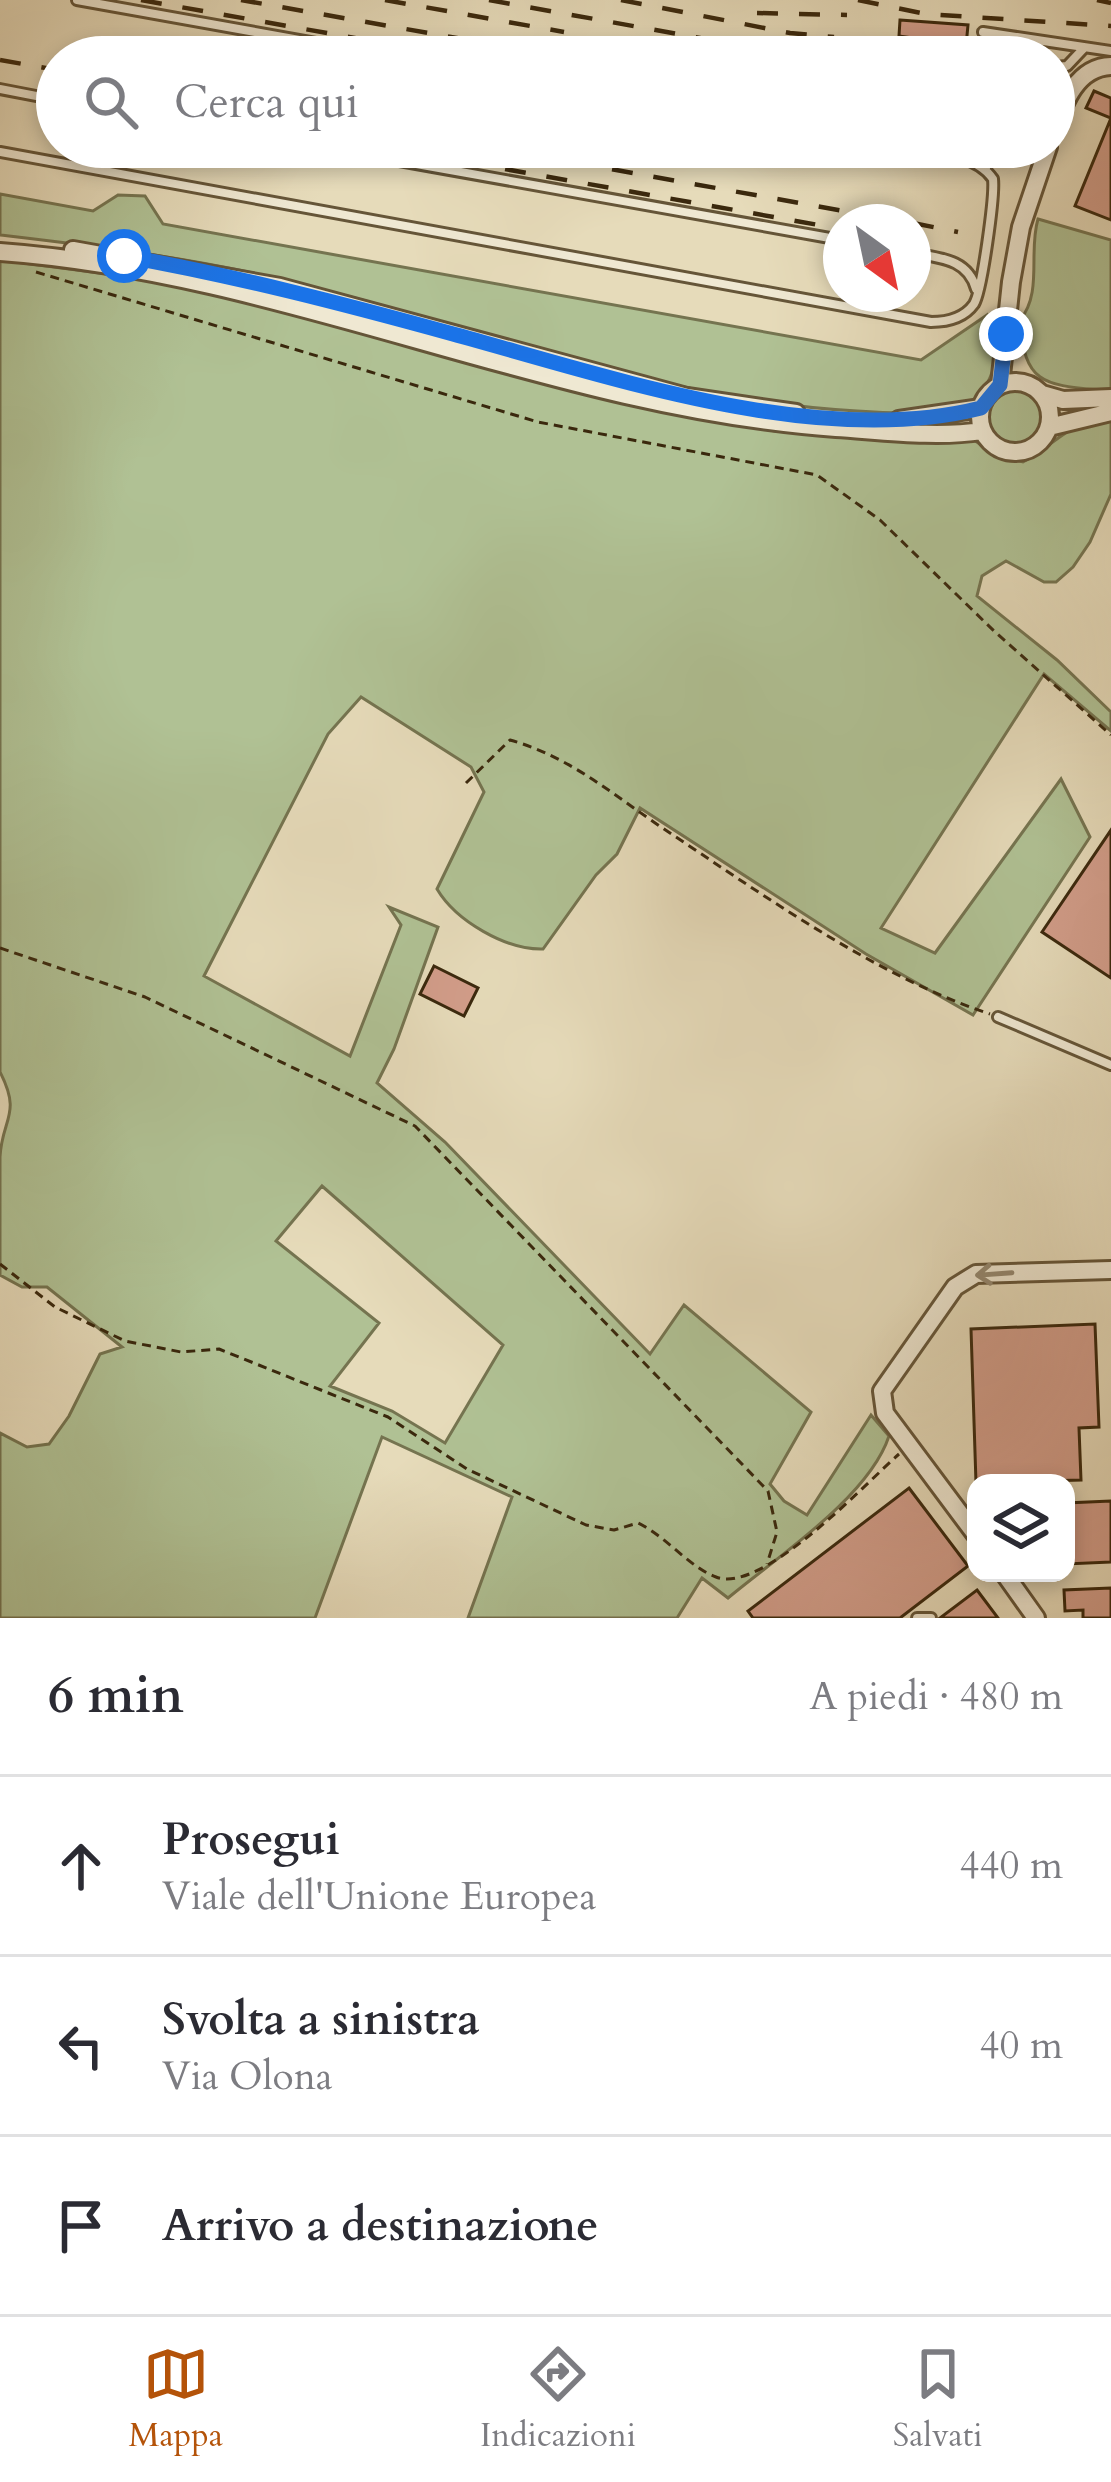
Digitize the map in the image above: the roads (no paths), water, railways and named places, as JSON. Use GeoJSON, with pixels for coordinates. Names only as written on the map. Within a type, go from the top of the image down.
{"type":"FeatureCollection","features":[{"type":"Feature","properties":{"kind":"street"},"geometry":{"type":"LineString","coordinates":[[1075,87],[1090,71],[1111,66]]}},
{"type":"Feature","properties":{"kind":"street"},"geometry":{"type":"LineString","coordinates":[[4,249],[124,256],[280,287],[687,397],[785,412],[911,421],[981,408],[1000,385],[1021,227],[1041,168]]}},
{"type":"Feature","properties":{"kind":"street"},"geometry":{"type":"LineString","coordinates":[[4,249],[273,297],[686,410],[785,424],[982,431],[1000,448],[1024,451],[1035,446],[1049,427],[1050,410],[1042,394]]}},
{"type":"Feature","properties":{"kind":"street"},"geometry":{"type":"LineString","coordinates":[[1006,334],[1026,383],[1042,394],[1064,400],[1111,398]]}},
{"type":"Feature","properties":{"kind":"street"},"geometry":{"type":"LineString","coordinates":[[1000,385],[1026,383]]}},
{"type":"Feature","properties":{"kind":"street"},"geometry":{"type":"LineString","coordinates":[[981,408],[982,431]]}},
{"type":"Feature","properties":{"kind":"street"},"geometry":{"type":"LineString","coordinates":[[1049,427],[1111,412]]}},
{"type":"Feature","properties":{"kind":"street"},"geometry":{"type":"LineString","coordinates":[[967,1523],[885,1412],[882,1391],[956,1287],[976,1274],[1111,1270]]}},
{"type":"Feature","properties":{"kind":"street"},"geometry":{"type":"LineString","coordinates":[[1010,1582],[1036,1618]]}},
{"type":"Feature","properties":{"kind":"lane"},"geometry":{"type":"LineString","coordinates":[[77,0],[277,36]]}},
{"type":"Feature","properties":{"kind":"lane"},"geometry":{"type":"LineString","coordinates":[[983,32],[1010,36]]}},
{"type":"Feature","properties":{"kind":"lane"},"geometry":{"type":"LineString","coordinates":[[1075,46],[1111,51]]}},
{"type":"Feature","properties":{"kind":"lane"},"geometry":{"type":"LineString","coordinates":[[1075,58],[1085,47]]}},
{"type":"Feature","properties":{"kind":"lane"},"geometry":{"type":"LineString","coordinates":[[0,89],[36,96]]}},
{"type":"Feature","properties":{"kind":"lane"},"geometry":{"type":"LineString","coordinates":[[0,152],[36,159]]}},
{"type":"Feature","properties":{"kind":"lane"},"geometry":{"type":"LineString","coordinates":[[88,168],[931,322],[957,317],[977,297],[994,187],[986,168]]}},
{"type":"Feature","properties":{"kind":"lane"},"geometry":{"type":"LineString","coordinates":[[438,168],[823,237]]}},
{"type":"Feature","properties":{"kind":"lane"},"geometry":{"type":"LineString","coordinates":[[931,256],[965,268],[977,297]]}},
{"type":"Feature","properties":{"kind":"lane"},"geometry":{"type":"LineString","coordinates":[[998,1017],[1111,1064]]}},
{"type":"Feature","properties":{"kind":"lane"},"geometry":{"type":"LineString","coordinates":[[917,1618],[931,1618]]}},
{"type":"Feature","properties":{"kind":"railway"},"geometry":{"type":"LineString","coordinates":[[141,0],[344,36]]}},
{"type":"Feature","properties":{"kind":"railway"},"geometry":{"type":"LineString","coordinates":[[241,0],[446,36]]}},
{"type":"Feature","properties":{"kind":"railway"},"geometry":{"type":"LineString","coordinates":[[385,0],[564,32]]}},
{"type":"Feature","properties":{"kind":"railway"},"geometry":{"type":"LineString","coordinates":[[489,0],[689,36]]}},
{"type":"Feature","properties":{"kind":"railway"},"geometry":{"type":"LineString","coordinates":[[621,0],[823,36]]}},
{"type":"Feature","properties":{"kind":"railway"},"geometry":{"type":"LineString","coordinates":[[858,0],[926,14],[1111,26]]}},
{"type":"Feature","properties":{"kind":"railway"},"geometry":{"type":"LineString","coordinates":[[1097,0],[1111,3]]}},
{"type":"Feature","properties":{"kind":"railway"},"geometry":{"type":"LineString","coordinates":[[757,13],[847,15]]}},
{"type":"Feature","properties":{"kind":"railway"},"geometry":{"type":"LineString","coordinates":[[0,60],[36,66]]}},
{"type":"Feature","properties":{"kind":"railway"},"geometry":{"type":"LineString","coordinates":[[499,168],[823,226]]}},
{"type":"Feature","properties":{"kind":"railway"},"geometry":{"type":"LineString","coordinates":[[605,168],[823,207]]}},
{"type":"Feature","properties":{"kind":"railway"},"geometry":{"type":"LineString","coordinates":[[931,227],[958,232]]}}]}
